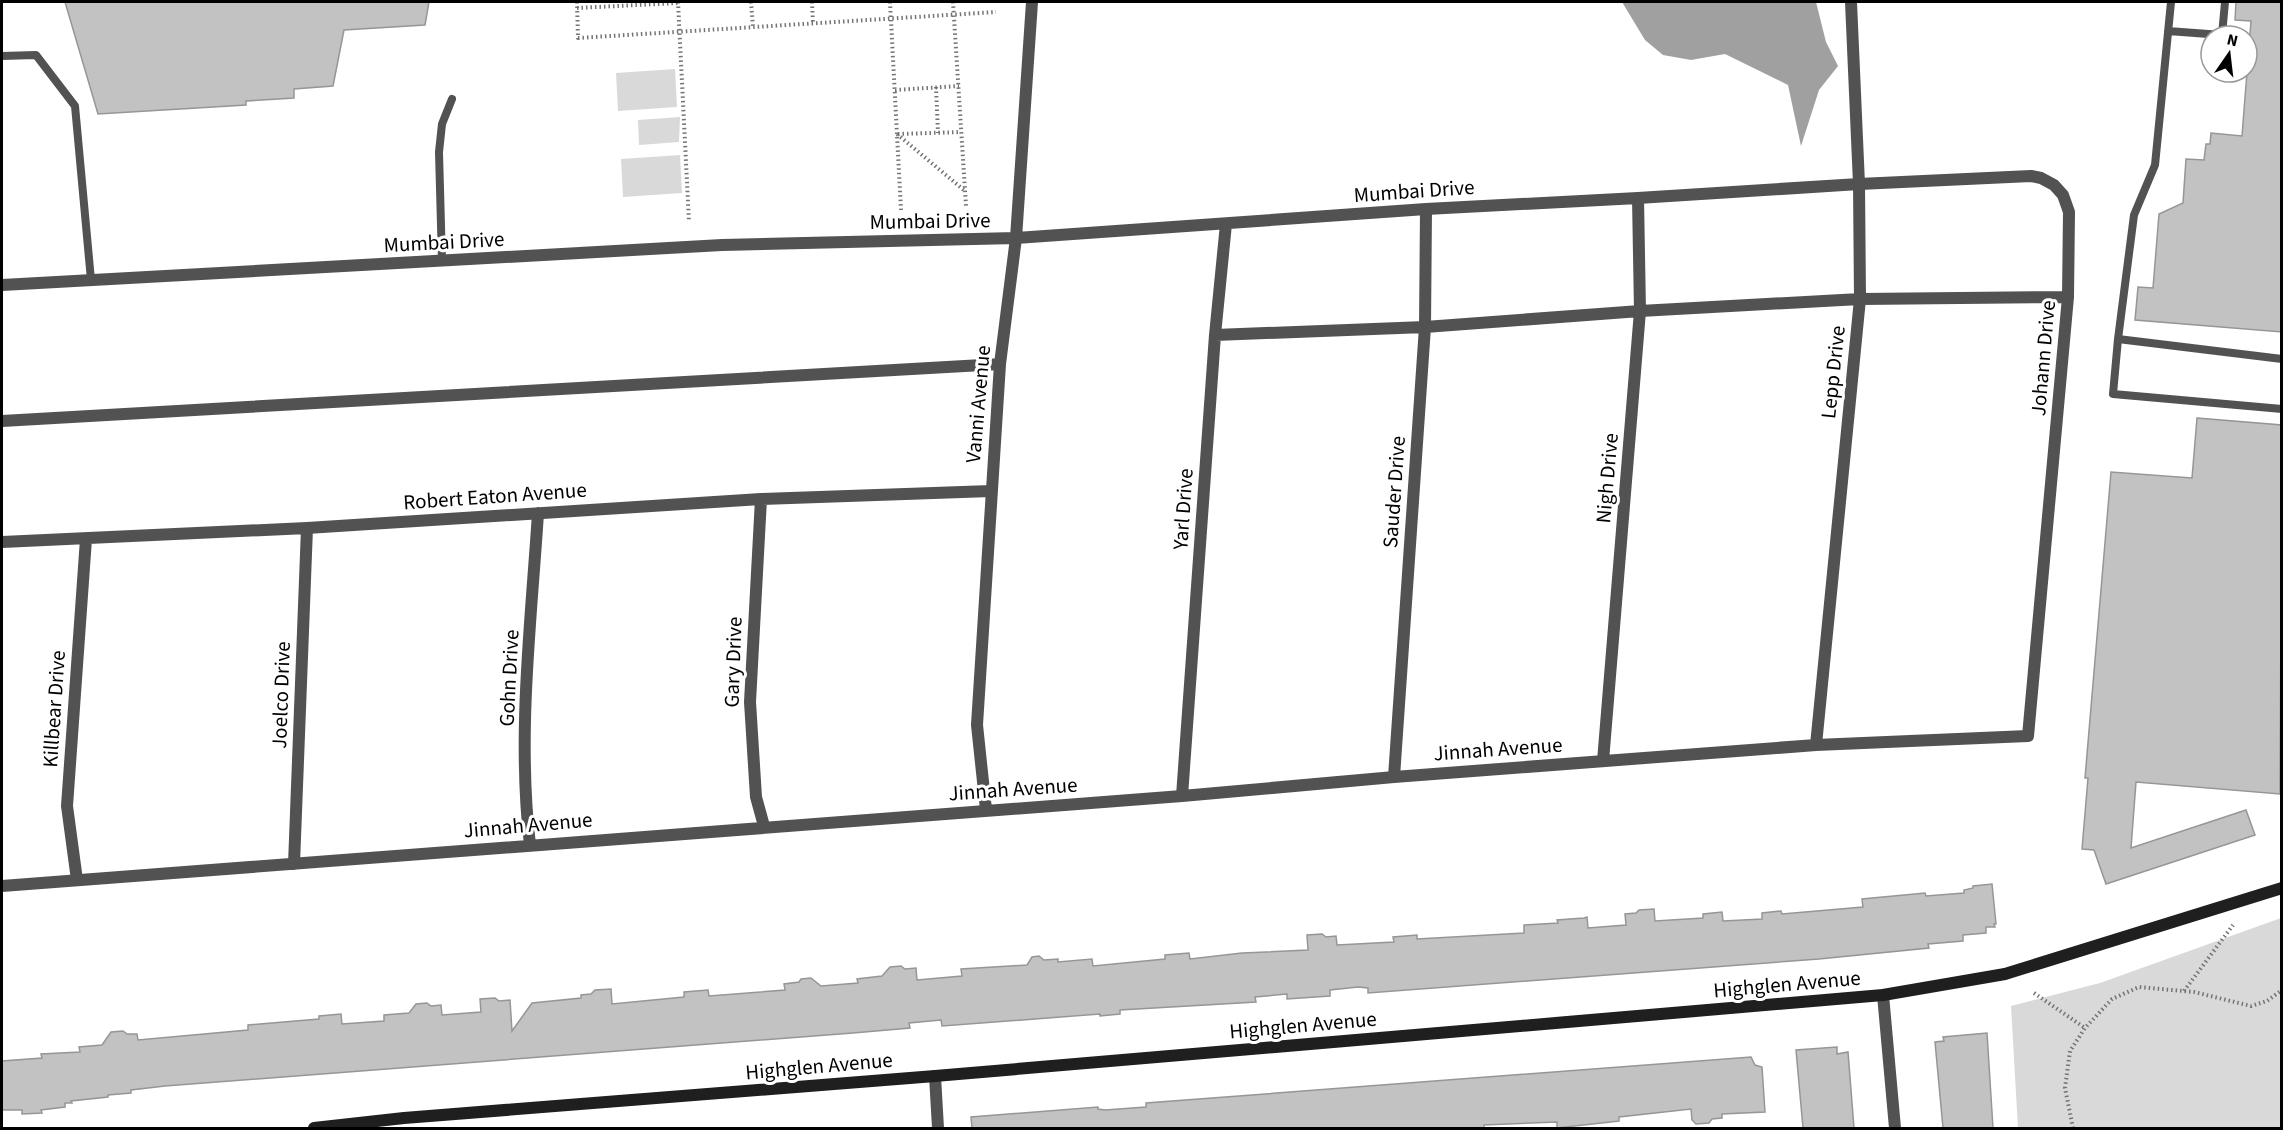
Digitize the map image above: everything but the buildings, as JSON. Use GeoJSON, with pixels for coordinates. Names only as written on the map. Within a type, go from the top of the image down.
{"type":"FeatureCollection","features":[{"type":"Feature","properties":{"kind":"street","name":"Vanni Avenue"},"geometry":{"type":"LineString","coordinates":[[986,810],[977,725],[1000,364],[1016,238],[1032,2]]}},
{"type":"Feature","properties":{"kind":"street","name":"Lepp Drive"},"geometry":{"type":"LineString","coordinates":[[1816,745],[1860,299],[1859,184],[1851,2]]}},
{"type":"Feature","properties":{"kind":"street","name":"Johann Drive"},"geometry":{"type":"LineString","coordinates":[[1859,184],[2031,176],[2048,181],[2061,192],[2069,212],[2068,297],[2028,736]]}},
{"type":"Feature","properties":{"kind":"street","name":"Mumbai Drive"},"geometry":{"type":"LineString","coordinates":[[2,285],[722,245],[1016,238],[1426,209],[1859,184]]}},
{"type":"Feature","properties":{"kind":"street","name":"Nigh Drive"},"geometry":{"type":"LineString","coordinates":[[1603,761],[1640,311],[1638,198]]}},
{"type":"Feature","properties":{"kind":"street","name":"Sauder Drive"},"geometry":{"type":"LineString","coordinates":[[1394,777],[1425,327],[1426,209]]}},
{"type":"Feature","properties":{"kind":"street","name":"Yarl Drive"},"geometry":{"type":"LineString","coordinates":[[1182,796],[1215,335],[1226,224]]}},
{"type":"Feature","properties":{"kind":"street"},"geometry":{"type":"LineString","coordinates":[[1215,335],[1425,327],[1640,311],[1860,299],[2068,297]]}},
{"type":"Feature","properties":{"kind":"street"},"geometry":{"type":"LineString","coordinates":[[2,421],[1000,364]]}},
{"type":"Feature","properties":{"kind":"street","name":"Robert Eaton Avenue"},"geometry":{"type":"LineString","coordinates":[[2,542],[307,528],[761,499],[991,491]]}},
{"type":"Feature","properties":{"kind":"street","name":"Gary Drive"},"geometry":{"type":"LineString","coordinates":[[761,499],[750,702],[756,797],[764,826]]}},
{"type":"Feature","properties":{"kind":"street","name":"Gohn Drive"},"geometry":{"type":"LineString","coordinates":[[530,845],[525,804],[526,701],[538,513]]}},
{"type":"Feature","properties":{"kind":"street","name":"Joelco Drive"},"geometry":{"type":"LineString","coordinates":[[294,864],[307,528]]}},
{"type":"Feature","properties":{"kind":"street","name":"Killbear Drive"},"geometry":{"type":"LineString","coordinates":[[77,880],[67,806],[86,539]]}},
{"type":"Feature","properties":{"kind":"street","name":"Jinnah Avenue"},"geometry":{"type":"LineString","coordinates":[[2,886],[1816,745],[2028,736]]}},
{"type":"Feature","properties":{"kind":"street","name":"Highglen Avenue"},"geometry":{"type":"LineString","coordinates":[[314,1128],[404,1118],[935,1076],[1883,995],[2005,974],[2282,888]]}},
{"type":"Feature","properties":{"kind":"street"},"geometry":{"type":"LineString","coordinates":[[1883,995],[1895,1128]]}},
{"type":"Feature","properties":{"kind":"street"},"geometry":{"type":"LineString","coordinates":[[935,1076],[938,1128]]}},
{"type":"Feature","properties":{"kind":"lane"},"geometry":{"type":"LineString","coordinates":[[2171,2],[2155,165],[2134,215],[2113,394],[2282,409]]}},
{"type":"Feature","properties":{"kind":"lane"},"geometry":{"type":"LineString","coordinates":[[2168,31],[2222,35],[2225,2]]}},
{"type":"Feature","properties":{"kind":"lane"},"geometry":{"type":"LineString","coordinates":[[2,56],[36,55],[75,106],[91,280]]}},
{"type":"Feature","properties":{"kind":"lane"},"geometry":{"type":"LineString","coordinates":[[442,262],[440,149],[442,124],[452,99]]}},
{"type":"Feature","properties":{"kind":"lane"},"geometry":{"type":"LineString","coordinates":[[2118,339],[2282,359]]}},
{"type":"Feature","properties":{"kind":"path"},"geometry":{"type":"LineString","coordinates":[[577,2],[578,38],[996,12]]}},
{"type":"Feature","properties":{"kind":"path"},"geometry":{"type":"LineString","coordinates":[[577,8],[678,2],[689,222]]}},
{"type":"Feature","properties":{"kind":"path"},"geometry":{"type":"LineString","coordinates":[[751,2],[753,27]]}},
{"type":"Feature","properties":{"kind":"path"},"geometry":{"type":"LineString","coordinates":[[812,2],[813,24]]}},
{"type":"Feature","properties":{"kind":"path"},"geometry":{"type":"LineString","coordinates":[[890,2],[901,210]]}},
{"type":"Feature","properties":{"kind":"path"},"geometry":{"type":"LineString","coordinates":[[953,2],[966,206]]}},
{"type":"Feature","properties":{"kind":"path"},"geometry":{"type":"LineString","coordinates":[[895,90],[959,86]]}},
{"type":"Feature","properties":{"kind":"path"},"geometry":{"type":"LineString","coordinates":[[936,87],[938,133]]}},
{"type":"Feature","properties":{"kind":"path"},"geometry":{"type":"LineString","coordinates":[[897,134],[961,132]]}},
{"type":"Feature","properties":{"kind":"path"},"geometry":{"type":"LineString","coordinates":[[897,134],[965,192]]}},
{"type":"Feature","properties":{"kind":"path"},"geometry":{"type":"LineString","coordinates":[[2184,991],[2233,925]]}},
{"type":"Feature","properties":{"kind":"path"},"geometry":{"type":"LineString","coordinates":[[2073,1128],[2065,1088],[2070,1051],[2085,1028],[2112,999],[2139,987],[2184,991],[2251,1006],[2267,1001],[2282,990]]}},
{"type":"Feature","properties":{"kind":"path"},"geometry":{"type":"LineString","coordinates":[[2034,993],[2085,1028]]}},
{"type":"Feature","properties":{"kind":"shaded area"},"geometry":{"type":"Polygon","coordinates":[[[1622,2],[1816,2],[1826,42],[1838,66],[1819,90],[1801,146],[1788,85],[1725,54],[1691,60],[1663,55],[1645,40],[1622,2]]]}},
{"type":"Feature","properties":{"kind":"shaded area"},"geometry":{"type":"Polygon","coordinates":[[[675,69],[677,107],[618,111],[616,73],[675,69]]]}},
{"type":"Feature","properties":{"kind":"shaded area"},"geometry":{"type":"Polygon","coordinates":[[[680,117],[679,142],[639,145],[638,120],[680,117]]]}},
{"type":"Feature","properties":{"kind":"shaded area"},"geometry":{"type":"Polygon","coordinates":[[[680,155],[682,193],[623,197],[621,159],[680,155]]]}},
{"type":"Feature","properties":{"kind":"shaded area"},"geometry":{"type":"Polygon","coordinates":[[[2281,918],[2281,1128],[2018,1128],[2011,1006],[2100,983],[2281,918]]]}}]}
